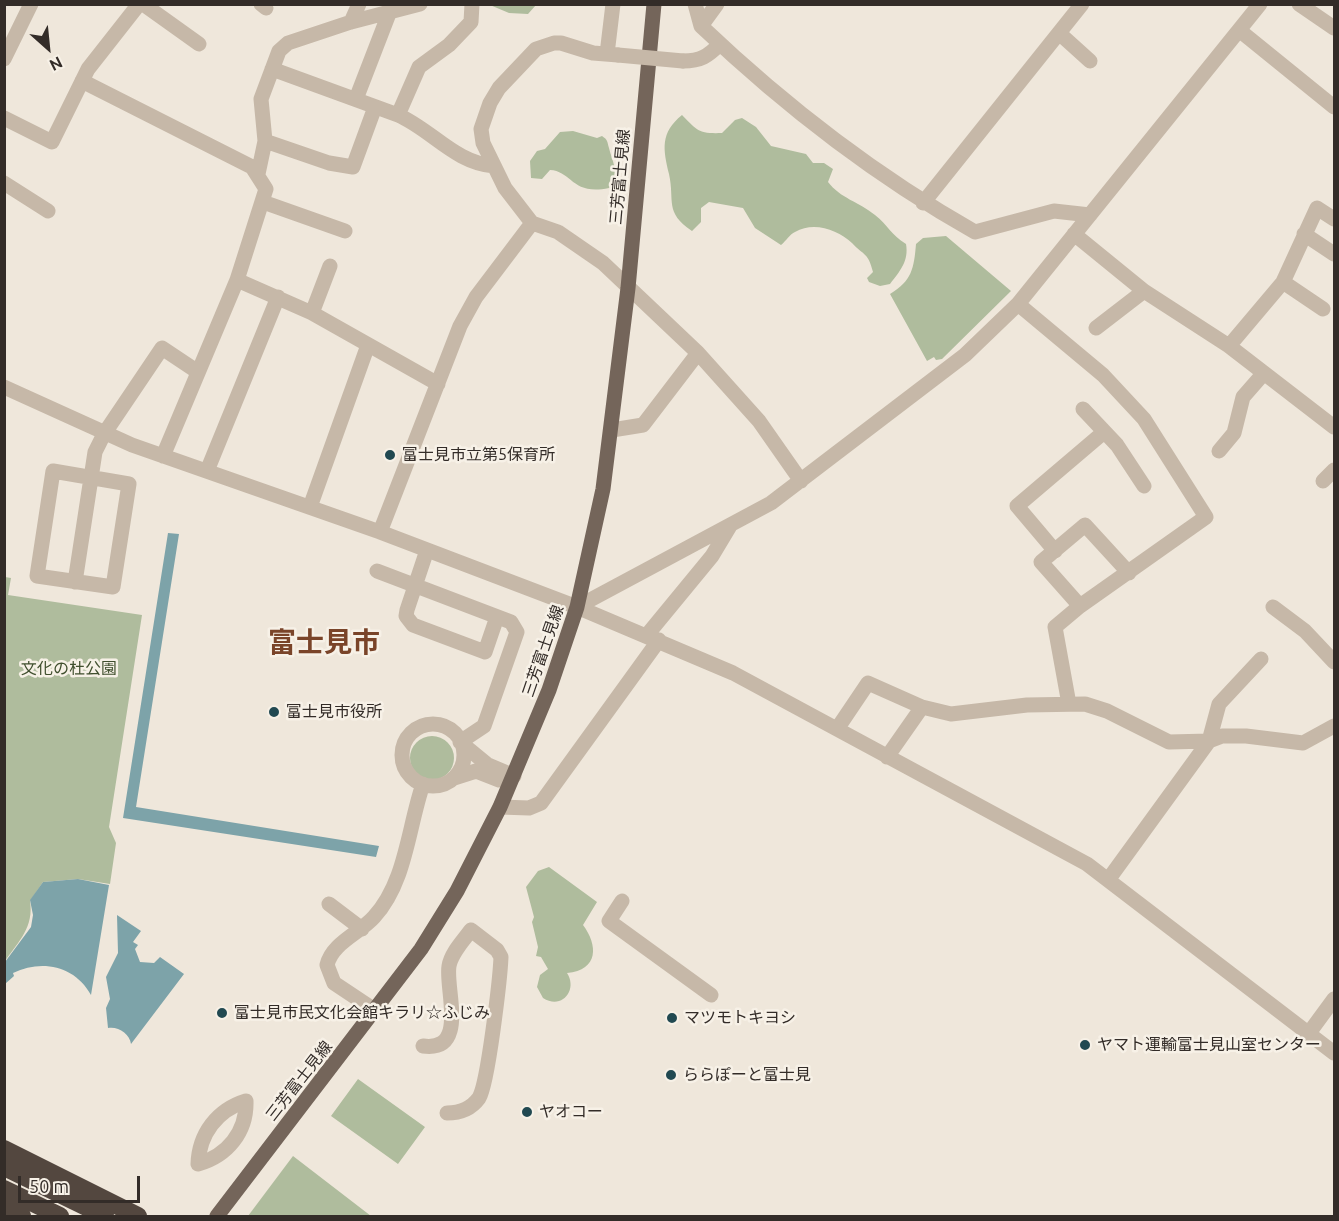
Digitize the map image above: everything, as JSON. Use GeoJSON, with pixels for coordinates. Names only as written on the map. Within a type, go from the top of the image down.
{"type":"FeatureCollection","features":[{"type":"Feature","properties":{"kind":"highway"},"geometry":{"type":"LineString","coordinates":[[4,1149],[138,1216]]}},
{"type":"Feature","properties":{"kind":"highway"},"geometry":{"type":"LineString","coordinates":[[4,1167],[105,1216]]}},
{"type":"Feature","properties":{"kind":"highway"},"geometry":{"type":"LineString","coordinates":[[4,1190],[60,1216]]}},
{"type":"Feature","properties":{"kind":"highway"},"geometry":{"type":"LineString","coordinates":[[4,1208],[22,1216]]}},
{"type":"Feature","properties":{"kind":"main road","name":"三芳富士見線"},"geometry":{"type":"LineString","coordinates":[[217,1216],[421,950],[457,891],[500,807],[549,690],[577,606],[595,531],[612,430],[628,288],[654,4]]}},
{"type":"Feature","properties":{"kind":"street"},"geometry":{"type":"LineString","coordinates":[[4,59],[10,33],[31,4]]}},
{"type":"Feature","properties":{"kind":"street"},"geometry":{"type":"LineString","coordinates":[[4,118],[52,142],[88,69],[141,4],[199,44]]}},
{"type":"Feature","properties":{"kind":"street"},"geometry":{"type":"LineString","coordinates":[[351,22],[359,4]]}},
{"type":"Feature","properties":{"kind":"street"},"geometry":{"type":"LineString","coordinates":[[258,174],[265,141],[261,99],[279,51],[288,43],[351,22],[420,4]]}},
{"type":"Feature","properties":{"kind":"street"},"geometry":{"type":"LineString","coordinates":[[398,115],[419,67],[449,45],[471,22],[472,4]]}},
{"type":"Feature","properties":{"kind":"street"},"geometry":{"type":"LineString","coordinates":[[612,55],[613,4]]}},
{"type":"Feature","properties":{"kind":"street"},"geometry":{"type":"LineString","coordinates":[[695,4],[700,26],[825,132],[923,203],[975,232],[1054,211],[1090,215]]}},
{"type":"Feature","properties":{"kind":"street"},"geometry":{"type":"LineString","coordinates":[[700,26],[717,4]]}},
{"type":"Feature","properties":{"kind":"street"},"geometry":{"type":"LineString","coordinates":[[577,606],[771,503],[965,356],[1018,304],[1260,4]]}},
{"type":"Feature","properties":{"kind":"street"},"geometry":{"type":"LineString","coordinates":[[1299,4],[1335,28]]}},
{"type":"Feature","properties":{"kind":"street"},"geometry":{"type":"LineString","coordinates":[[923,203],[1059,33],[1077,6]]}},
{"type":"Feature","properties":{"kind":"street"},"geometry":{"type":"LineString","coordinates":[[356,99],[390,11]]}},
{"type":"Feature","properties":{"kind":"street"},"geometry":{"type":"LineString","coordinates":[[1239,30],[1335,107]]}},
{"type":"Feature","properties":{"kind":"street"},"geometry":{"type":"LineString","coordinates":[[1059,33],[1090,61]]}},
{"type":"Feature","properties":{"kind":"street"},"geometry":{"type":"LineString","coordinates":[[720,44],[707,57],[698,61],[612,55],[554,43],[536,49],[499,88],[483,119],[483,143],[505,188],[532,223],[558,232],[603,263],[698,353],[759,421],[801,482]]}},
{"type":"Feature","properties":{"kind":"street"},"geometry":{"type":"LineString","coordinates":[[272,69],[398,115],[418,124],[450,151],[481,165],[494,166]]}},
{"type":"Feature","properties":{"kind":"street"},"geometry":{"type":"LineString","coordinates":[[82,81],[252,167],[266,189],[237,280],[163,456]]}},
{"type":"Feature","properties":{"kind":"street"},"geometry":{"type":"LineString","coordinates":[[265,141],[329,163],[353,167],[375,107]]}},
{"type":"Feature","properties":{"kind":"street"},"geometry":{"type":"LineString","coordinates":[[4,183],[48,211]]}},
{"type":"Feature","properties":{"kind":"street"},"geometry":{"type":"LineString","coordinates":[[263,202],[345,231]]}},
{"type":"Feature","properties":{"kind":"street"},"geometry":{"type":"LineString","coordinates":[[1229,346],[1283,282],[1317,208],[1335,219]]}},
{"type":"Feature","properties":{"kind":"street"},"geometry":{"type":"LineString","coordinates":[[380,532],[460,326],[476,297],[532,223]]}},
{"type":"Feature","properties":{"kind":"street"},"geometry":{"type":"LineString","coordinates":[[1074,234],[1144,291],[1229,346],[1335,427]]}},
{"type":"Feature","properties":{"kind":"street"},"geometry":{"type":"LineString","coordinates":[[1304,234],[1335,254]]}},
{"type":"Feature","properties":{"kind":"street"},"geometry":{"type":"LineString","coordinates":[[312,313],[330,266]]}},
{"type":"Feature","properties":{"kind":"street"},"geometry":{"type":"LineString","coordinates":[[237,280],[312,313],[438,384]]}},
{"type":"Feature","properties":{"kind":"street"},"geometry":{"type":"LineString","coordinates":[[1283,282],[1323,309]]}},
{"type":"Feature","properties":{"kind":"street"},"geometry":{"type":"LineString","coordinates":[[1096,328],[1144,291]]}},
{"type":"Feature","properties":{"kind":"street"},"geometry":{"type":"LineString","coordinates":[[207,471],[278,297]]}},
{"type":"Feature","properties":{"kind":"street"},"geometry":{"type":"LineString","coordinates":[[1018,304],[1103,375],[1144,419],[1206,517],[1080,606],[1055,627],[1069,704]]}},
{"type":"Feature","properties":{"kind":"street"},"geometry":{"type":"LineString","coordinates":[[310,507],[368,345]]}},
{"type":"Feature","properties":{"kind":"street"},"geometry":{"type":"LineString","coordinates":[[75,582],[95,452],[104,434],[162,348],[198,372]]}},
{"type":"Feature","properties":{"kind":"street"},"geometry":{"type":"LineString","coordinates":[[612,430],[644,425],[698,353]]}},
{"type":"Feature","properties":{"kind":"street"},"geometry":{"type":"LineString","coordinates":[[1219,452],[1234,434],[1243,397],[1264,373]]}},
{"type":"Feature","properties":{"kind":"street"},"geometry":{"type":"LineString","coordinates":[[4,387],[104,434],[380,532],[577,606],[733,673],[1087,864],[1335,1053]]}},
{"type":"Feature","properties":{"kind":"street"},"geometry":{"type":"LineString","coordinates":[[1083,409],[1117,445],[1144,486]]}},
{"type":"Feature","properties":{"kind":"street"},"geometry":{"type":"LineString","coordinates":[[1055,551],[1017,506],[1104,432]]}},
{"type":"Feature","properties":{"kind":"street"},"geometry":{"type":"LineString","coordinates":[[1323,481],[1335,470]]}},
{"type":"Feature","properties":{"kind":"street"},"geometry":{"type":"LineString","coordinates":[[53,471],[129,484],[113,587],[75,582],[37,576],[53,471]]}},
{"type":"Feature","properties":{"kind":"street"},"geometry":{"type":"LineString","coordinates":[[1080,606],[1041,562],[1085,525],[1129,573]]}},
{"type":"Feature","properties":{"kind":"street"},"geometry":{"type":"LineString","coordinates":[[500,807],[529,807],[541,803],[653,638],[712,556],[730,526]]}},
{"type":"Feature","properties":{"kind":"street"},"geometry":{"type":"LineString","coordinates":[[427,550],[406,616],[413,625],[485,652],[497,617]]}},
{"type":"Feature","properties":{"kind":"street"},"geometry":{"type":"LineString","coordinates":[[377,571],[511,621],[517,632],[484,726],[460,742]]}},
{"type":"Feature","properties":{"kind":"street"},"geometry":{"type":"LineString","coordinates":[[1273,607],[1305,631],[1335,662]]}},
{"type":"Feature","properties":{"kind":"street"},"geometry":{"type":"LineString","coordinates":[[1107,880],[1209,741],[1219,704],[1261,659]]}},
{"type":"Feature","properties":{"kind":"street"},"geometry":{"type":"LineString","coordinates":[[837,729],[868,683],[922,707],[951,714],[1027,705],[1084,704],[1107,711],[1169,742],[1209,741],[1222,736],[1246,736],[1303,743],[1335,726]]}},
{"type":"Feature","properties":{"kind":"street"},"geometry":{"type":"LineString","coordinates":[[887,757],[922,707]]}},
{"type":"Feature","properties":{"kind":"street"},"geometry":{"type":"LineString","coordinates":[[437,724],[454,733],[460,742],[512,781],[476,771],[439,785],[423,784],[414,780],[403,763],[402,753],[409,735],[417,728],[437,724]]}},
{"type":"Feature","properties":{"kind":"street"},"geometry":{"type":"LineString","coordinates":[[454,778],[463,757],[460,742]]}},
{"type":"Feature","properties":{"kind":"street"},"geometry":{"type":"LineString","coordinates":[[376,1011],[334,983],[328,973],[327,965],[332,952],[362,929],[388,898],[397,879],[423,784]]}},
{"type":"Feature","properties":{"kind":"street"},"geometry":{"type":"LineString","coordinates":[[622,901],[609,921],[711,995]]}},
{"type":"Feature","properties":{"kind":"street"},"geometry":{"type":"LineString","coordinates":[[329,904],[362,929]]}},
{"type":"Feature","properties":{"kind":"street"},"geometry":{"type":"LineString","coordinates":[[423,1046],[432,1047],[441,1043],[449,1034],[453,1023],[449,963],[471,930],[497,950],[501,957],[485,1083],[472,1105],[464,1110],[447,1113]]}},
{"type":"Feature","properties":{"kind":"street"},"geometry":{"type":"LineString","coordinates":[[1309,1033],[1335,999]]}},
{"type":"Feature","properties":{"kind":"green space"},"geometry":{"type":"Polygon","coordinates":[[[490,5],[536,5],[528,14],[509,13],[490,5]]]}},
{"type":"Feature","properties":{"kind":"green space"},"geometry":{"type":"Polygon","coordinates":[[[682,115],[699,130],[708,133],[722,133],[735,120],[742,118],[756,127],[771,146],[806,154],[813,163],[824,163],[833,169],[828,182],[844,196],[875,215],[906,244],[905,261],[890,284],[880,286],[869,282],[867,278],[873,272],[867,257],[846,238],[825,228],[802,229],[793,233],[781,245],[755,228],[743,208],[709,202],[701,208],[701,222],[692,231],[683,224],[677,218],[672,206],[671,183],[665,157],[667,135],[682,115]]]}},
{"type":"Feature","properties":{"kind":"green space"},"geometry":{"type":"Polygon","coordinates":[[[573,131],[597,138],[602,136],[606,140],[615,173],[609,188],[587,189],[563,174],[550,170],[542,179],[531,178],[530,161],[537,151],[545,149],[560,132],[573,131]]]}},
{"type":"Feature","properties":{"kind":"green space"},"geometry":{"type":"Polygon","coordinates":[[[946,236],[1011,291],[942,359],[936,360],[934,357],[927,361],[890,294],[903,284],[911,273],[916,244],[923,238],[946,236]]]}},
{"type":"Feature","properties":{"kind":"green space","name":"文化の杜公園"},"geometry":{"type":"Polygon","coordinates":[[[5,577],[11,578],[8,595],[142,615],[109,827],[116,843],[110,884],[78,879],[43,882],[30,901],[28,926],[5,961],[5,577]]]}},
{"type":"Feature","properties":{"kind":"green space"},"geometry":{"type":"Polygon","coordinates":[[[432,736],[447,743],[454,758],[447,773],[432,780],[417,773],[410,758],[417,743],[432,736]]]}},
{"type":"Feature","properties":{"kind":"green space"},"geometry":{"type":"Polygon","coordinates":[[[549,867],[597,902],[583,925],[591,941],[593,955],[585,967],[567,973],[571,986],[569,992],[562,1000],[556,1002],[543,998],[537,987],[540,975],[548,969],[541,957],[536,956],[538,947],[532,922],[534,917],[526,887],[538,871],[549,867]]]}},
{"type":"Feature","properties":{"kind":"green space"},"geometry":{"type":"Polygon","coordinates":[[[358,1079],[425,1127],[398,1164],[331,1116],[358,1079]]]}},
{"type":"Feature","properties":{"kind":"green space"},"geometry":{"type":"Polygon","coordinates":[[[293,1156],[371,1216],[248,1216],[293,1156]]]}},
{"type":"Feature","properties":{"kind":"water"},"geometry":{"type":"Polygon","coordinates":[[[168,533],[179,534],[136,807],[379,846],[376,857],[123,818],[168,533]]]}},
{"type":"Feature","properties":{"kind":"water"},"geometry":{"type":"Polygon","coordinates":[[[78,879],[109,885],[91,995],[76,977],[57,968],[46,966],[35,966],[13,973],[14,976],[5,984],[5,962],[31,927],[33,915],[30,900],[43,882],[78,879]]]}},
{"type":"Feature","properties":{"kind":"water"},"geometry":{"type":"Polygon","coordinates":[[[117,915],[141,931],[133,942],[138,945],[135,949],[140,962],[154,963],[160,957],[184,974],[131,1044],[123,1032],[116,1028],[108,1028],[106,1008],[110,999],[106,977],[118,953],[117,915]]]}},
{"type":"Feature","properties":{"kind":"place","name":"富士見市立第5保育所"},"geometry":{"type":"Point","coordinates":[390,455]}},
{"type":"Feature","properties":{"kind":"place","name":"富士見市役所"},"geometry":{"type":"Point","coordinates":[274,712]}},
{"type":"Feature","properties":{"kind":"place","name":"富士見市民文化会館キラリ☆ふじみ"},"geometry":{"type":"Point","coordinates":[222,1013]}},
{"type":"Feature","properties":{"kind":"place","name":"マツモトキヨシ"},"geometry":{"type":"Point","coordinates":[672,1018]}},
{"type":"Feature","properties":{"kind":"place","name":"ヤマト運輸富士見山室センター"},"geometry":{"type":"Point","coordinates":[1085,1045]}},
{"type":"Feature","properties":{"kind":"place","name":"ららぽーと富士見"},"geometry":{"type":"Point","coordinates":[671,1075]}},
{"type":"Feature","properties":{"kind":"place","name":"ヤオコー"},"geometry":{"type":"Point","coordinates":[527,1112]}},
{"type":"Feature","properties":{"kind":"district","name":"富士見市"},"geometry":{"type":"Point","coordinates":[324,643]}}]}
